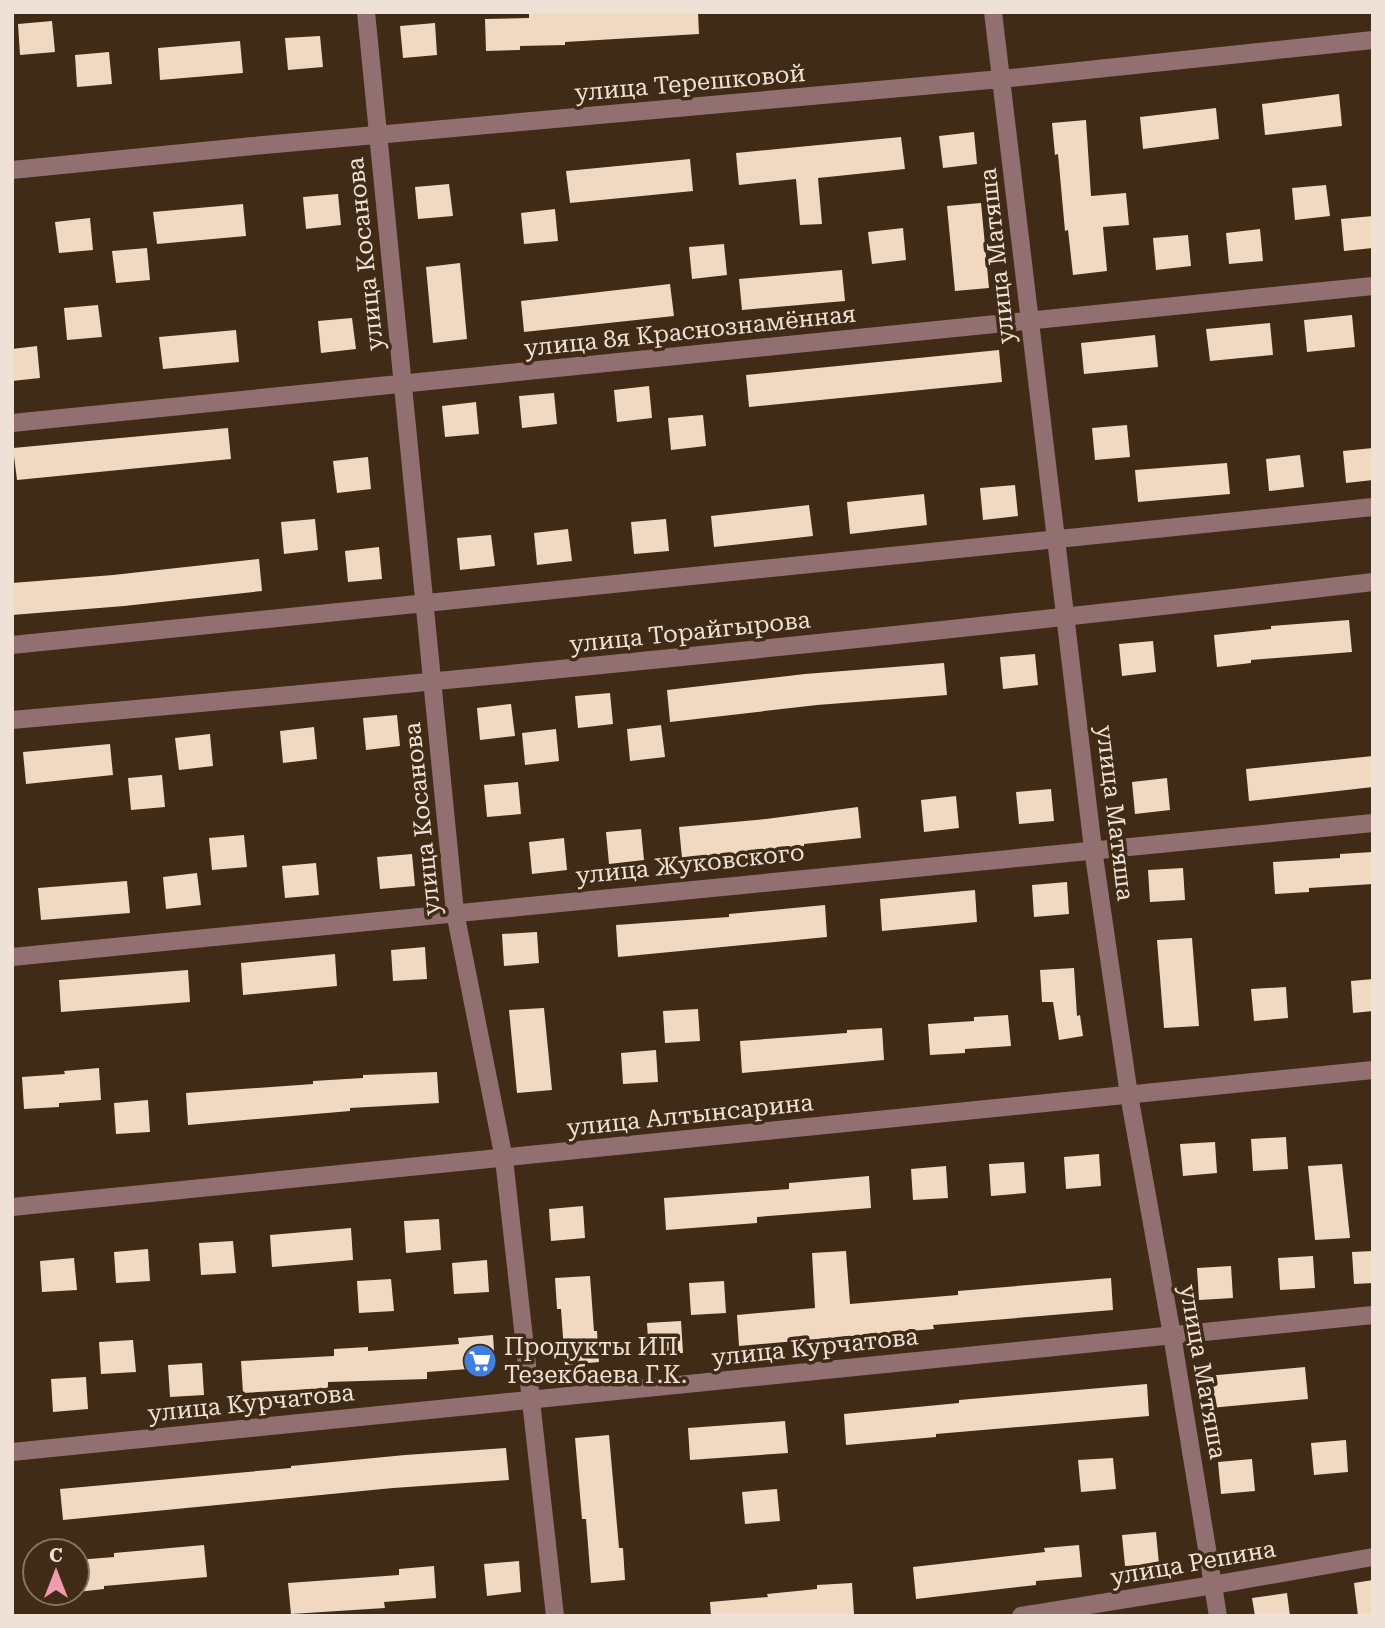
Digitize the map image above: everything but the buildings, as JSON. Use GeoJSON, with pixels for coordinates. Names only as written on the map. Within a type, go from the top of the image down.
{"type":"FeatureCollection","features":[{"type":"Feature","properties":{"kind":"street","name":"улица Косанова"},"geometry":{"type":"LineString","coordinates":[[366,12],[455,912],[504,1159],[555,1616]]}},
{"type":"Feature","properties":{"kind":"street","name":"улица Матяша"},"geometry":{"type":"LineString","coordinates":[[993,12],[1093,849],[1129,1095],[1218,1616]]}},
{"type":"Feature","properties":{"kind":"street","name":"улица Терешковой"},"geometry":{"type":"LineString","coordinates":[[12,170],[1002,79],[1373,40]]}},
{"type":"Feature","properties":{"kind":"street","name":"улица 8я Краснознамённая"},"geometry":{"type":"LineString","coordinates":[[12,423],[1373,286]]}},
{"type":"Feature","properties":{"kind":"street"},"geometry":{"type":"LineString","coordinates":[[12,645],[1373,507]]}},
{"type":"Feature","properties":{"kind":"street","name":"улица Торайгырова"},"geometry":{"type":"LineString","coordinates":[[12,720],[432,683],[1067,618],[1373,582]]}},
{"type":"Feature","properties":{"kind":"street","name":"улица Жуковского"},"geometry":{"type":"LineString","coordinates":[[12,957],[1373,823]]}},
{"type":"Feature","properties":{"kind":"street","name":"улица Алтынсарина"},"geometry":{"type":"LineString","coordinates":[[12,1207],[1373,1070]]}},
{"type":"Feature","properties":{"kind":"street","name":"улица Курчатова"},"geometry":{"type":"LineString","coordinates":[[12,1452],[1373,1315]]}},
{"type":"Feature","properties":{"kind":"street","name":"улица Репина"},"geometry":{"type":"LineString","coordinates":[[1021,1616],[1373,1556]]}},
{"type":"Feature","properties":{"kind":"place","name":"Продукты ИП Тезекбаева Г.К."},"geometry":{"type":"Point","coordinates":[480,1361]}}]}
